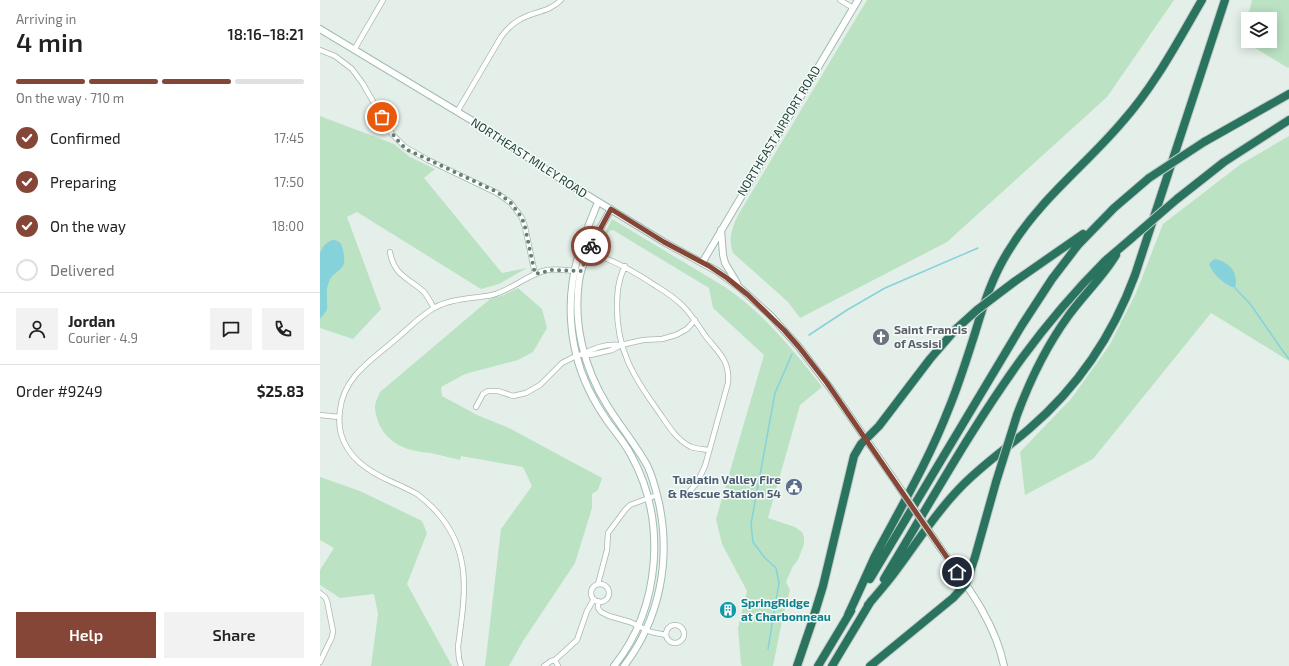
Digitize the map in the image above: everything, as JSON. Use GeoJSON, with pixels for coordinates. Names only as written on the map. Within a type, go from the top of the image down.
{"type":"FeatureCollection","features":[{"type":"Feature","properties":{"kind":"highway"},"geometry":{"type":"LineString","coordinates":[[848,615],[875,558],[941,428],[957,388],[990,287],[1005,256],[1020,232],[1036,212],[1112,134],[1132,111],[1154,79],[1202,0]]}},
{"type":"Feature","properties":{"kind":"highway"},"geometry":{"type":"LineString","coordinates":[[868,605],[894,573],[930,523],[954,494],[973,475],[1045,415],[1084,370],[1107,336],[1117,318],[1135,275],[1226,0]]}},
{"type":"Feature","properties":{"kind":"highway"},"geometry":{"type":"LineString","coordinates":[[818,666],[1037,302],[1078,245],[1129,194],[1149,178],[1204,142],[1289,94]]}},
{"type":"Feature","properties":{"kind":"highway"},"geometry":{"type":"LineString","coordinates":[[832,666],[970,437],[1023,357],[1057,314],[1106,261],[1177,199],[1201,179],[1242,150],[1289,120]]}},
{"type":"Feature","properties":{"kind":"highway"},"geometry":{"type":"LineString","coordinates":[[797,666],[821,593],[852,463],[858,449],[865,439],[879,426],[930,359],[956,329],[977,310],[1014,282],[1101,221]]}},
{"type":"Feature","properties":{"kind":"highway"},"geometry":{"type":"LineString","coordinates":[[870,666],[953,598],[966,584],[1017,415],[1031,380],[1052,341],[1077,304],[1110,266],[1120,249]]}},
{"type":"Feature","properties":{"kind":"street"},"geometry":{"type":"LineString","coordinates":[[354,50],[383,0]]}},
{"type":"Feature","properties":{"kind":"street"},"geometry":{"type":"LineString","coordinates":[[456,112],[507,29],[519,20],[554,7],[561,0]]}},
{"type":"Feature","properties":{"kind":"street"},"geometry":{"type":"LineString","coordinates":[[840,0],[853,8]]}},
{"type":"Feature","properties":{"kind":"street","name":"NORTHEAST AIRPORT ROAD"},"geometry":{"type":"LineString","coordinates":[[702,263],[858,0]]}},
{"type":"Feature","properties":{"kind":"street","name":"NORTHEAST MILEY ROAD"},"geometry":{"type":"LineString","coordinates":[[320,29],[501,139],[548,171],[598,202],[664,242],[717,271],[739,287]]}},
{"type":"Feature","properties":{"kind":"street"},"geometry":{"type":"LineString","coordinates":[[320,50],[335,56],[352,69],[363,84],[392,134],[404,147],[428,160],[497,192],[511,203],[522,218],[535,274]]}},
{"type":"Feature","properties":{"kind":"street"},"geometry":{"type":"LineString","coordinates":[[598,202],[580,248],[574,271],[570,311],[572,332],[576,356],[585,382],[594,400],[625,445],[643,480],[653,521],[655,547],[653,570],[647,604],[639,627],[614,666]]}},
{"type":"Feature","properties":{"kind":"street"},"geometry":{"type":"LineString","coordinates":[[611,209],[588,252],[581,271],[578,291],[580,336],[583,354],[598,390],[635,444],[648,467],[657,495],[663,526],[663,564],[659,593],[646,630],[636,649],[624,666]]}},
{"type":"Feature","properties":{"kind":"street"},"geometry":{"type":"LineString","coordinates":[[721,230],[721,249],[725,263],[739,287],[771,316],[799,347],[827,383],[966,584],[991,627],[999,647],[1004,666]]}},
{"type":"Feature","properties":{"kind":"street"},"geometry":{"type":"LineString","coordinates":[[390,252],[391,258],[401,275],[422,291],[434,308]]}},
{"type":"Feature","properties":{"kind":"street"},"geometry":{"type":"LineString","coordinates":[[599,256],[613,260],[625,266],[673,296],[695,320],[709,341],[724,358],[728,372],[728,383],[705,466],[694,488],[688,493]]}},
{"type":"Feature","properties":{"kind":"street"},"geometry":{"type":"LineString","coordinates":[[625,266],[619,280],[616,297],[617,313],[621,345],[634,376],[677,436],[691,447],[709,450]]}},
{"type":"Feature","properties":{"kind":"street"},"geometry":{"type":"LineString","coordinates":[[461,666],[458,647],[464,578],[461,558],[453,535],[437,512],[424,500],[410,490],[369,471],[355,459],[344,443],[341,434],[339,417],[344,394],[353,377],[434,308],[458,300],[503,291],[535,274],[552,270],[581,271]]}},
{"type":"Feature","properties":{"kind":"street"},"geometry":{"type":"LineString","coordinates":[[476,407],[483,394],[488,391],[498,391],[513,396],[526,393],[536,388],[546,380],[557,367],[576,356],[612,344],[621,345],[643,340],[662,339],[676,335],[687,329],[695,320]]}},
{"type":"Feature","properties":{"kind":"street"},"geometry":{"type":"LineString","coordinates":[[320,415],[339,417]]}},
{"type":"Feature","properties":{"kind":"street"},"geometry":{"type":"LineString","coordinates":[[598,584],[607,555],[608,533],[630,505],[657,495]]}},
{"type":"Feature","properties":{"kind":"street"},"geometry":{"type":"LineString","coordinates":[[596,600],[606,600],[609,594],[607,586],[603,584],[598,584],[592,588],[591,593],[596,600],[598,608],[605,614],[630,622],[651,632],[666,635]]}},
{"type":"Feature","properties":{"kind":"street"},"geometry":{"type":"LineString","coordinates":[[320,593],[327,601],[333,631],[330,642],[320,662]]}},
{"type":"Feature","properties":{"kind":"street"},"geometry":{"type":"LineString","coordinates":[[544,666],[555,660],[577,640],[587,611],[596,600]]}},
{"type":"Feature","properties":{"kind":"street"},"geometry":{"type":"LineString","coordinates":[[675,624],[683,628],[685,634],[682,640],[677,643],[668,640],[666,635],[669,626],[675,624]]}},
{"type":"Feature","properties":{"kind":"street"},"geometry":{"type":"LineString","coordinates":[[555,660],[558,666]]}},
{"type":"Feature","properties":{"kind":"green space"},"geometry":{"type":"Polygon","coordinates":[[[867,0],[1174,0],[1107,97],[947,242],[800,318],[788,302],[733,253],[731,234],[738,215],[867,0]]]}},
{"type":"Feature","properties":{"kind":"green space"},"geometry":{"type":"Polygon","coordinates":[[[1252,0],[1289,0],[1288,68],[1255,48],[1277,48],[1277,12],[1249,12],[1252,0]]]}},
{"type":"Feature","properties":{"kind":"green space"},"geometry":{"type":"Polygon","coordinates":[[[320,116],[394,144],[410,157],[435,169],[424,178],[502,273],[527,268],[499,284],[481,289],[357,212],[347,217],[381,309],[353,339],[320,328],[320,116]]]}},
{"type":"Feature","properties":{"kind":"green space"},"geometry":{"type":"Polygon","coordinates":[[[1289,136],[1289,361],[1211,313],[1093,459],[1025,495],[1020,452],[1071,399],[1109,346],[1136,293],[1163,224],[1241,164],[1289,136]]]}},
{"type":"Feature","properties":{"kind":"green space"},"geometry":{"type":"Polygon","coordinates":[[[612,219],[739,297],[777,333],[822,387],[800,405],[768,518],[795,527],[802,532],[804,537],[804,544],[798,560],[793,566],[786,582],[790,590],[773,666],[742,666],[741,664],[738,628],[747,591],[722,544],[716,519],[764,355],[713,308],[709,288],[613,230],[609,231],[599,245],[612,219]]]}},
{"type":"Feature","properties":{"kind":"green space"},"geometry":{"type":"Polygon","coordinates":[[[518,288],[542,309],[547,328],[533,352],[518,360],[465,374],[441,387],[442,396],[477,415],[509,428],[602,478],[598,490],[592,494],[592,508],[575,563],[523,641],[509,666],[485,666],[501,529],[532,486],[523,467],[461,456],[460,460],[414,451],[395,443],[389,438],[381,427],[376,414],[375,405],[380,392],[490,299],[504,295],[518,288]]]}},
{"type":"Feature","properties":{"kind":"green space"},"geometry":{"type":"Polygon","coordinates":[[[320,477],[360,491],[422,521],[427,533],[407,584],[452,666],[371,666],[378,614],[374,594],[340,598],[320,585],[320,570],[334,548],[320,540],[320,477]]]}},
{"type":"Feature","properties":{"kind":"water"},"geometry":{"type":"Polygon","coordinates":[[[333,240],[339,242],[343,248],[344,264],[330,279],[327,289],[327,310],[320,319],[320,253],[322,248],[328,242],[333,240]]]}},
{"type":"Feature","properties":{"kind":"water"},"geometry":{"type":"Polygon","coordinates":[[[1216,259],[1225,263],[1232,269],[1236,278],[1235,288],[1223,282],[1213,272],[1209,264],[1216,259]]]}},
{"type":"Feature","properties":{"kind":"waterway"},"geometry":{"type":"LineString","coordinates":[[809,335],[847,310],[885,288],[978,248]]}},
{"type":"Feature","properties":{"kind":"waterway"},"geometry":{"type":"LineString","coordinates":[[1235,288],[1251,305],[1289,359]]}},
{"type":"Feature","properties":{"kind":"waterway"},"geometry":{"type":"LineString","coordinates":[[768,649],[779,583],[776,568],[765,558],[753,542],[751,524],[775,393],[792,354]]}},
{"type":"Feature","properties":{"kind":"way so far"},"geometry":{"type":"LineString","coordinates":[[382,117],[392,134],[408,150],[497,192],[511,203],[522,218],[528,237],[535,274],[547,270],[581,271],[591,246]]}},
{"type":"Feature","properties":{"kind":"place","name":"Saint Francis of Assisi"},"geometry":{"type":"Point","coordinates":[881,337]}},
{"type":"Feature","properties":{"kind":"place","name":"Tualatin Valley Fire & Rescue Station 54"},"geometry":{"type":"Point","coordinates":[794,487]}},
{"type":"Feature","properties":{"kind":"place","name":"SpringRidge at Charbonneau"},"geometry":{"type":"Point","coordinates":[728,610]}},
{"type":"Feature","properties":{"kind":"route"},"geometry":{"type":"LineString","coordinates":[[591,246],[611,209],[664,242],[717,271],[748,295],[784,330],[816,368],[957,572]]}}]}
